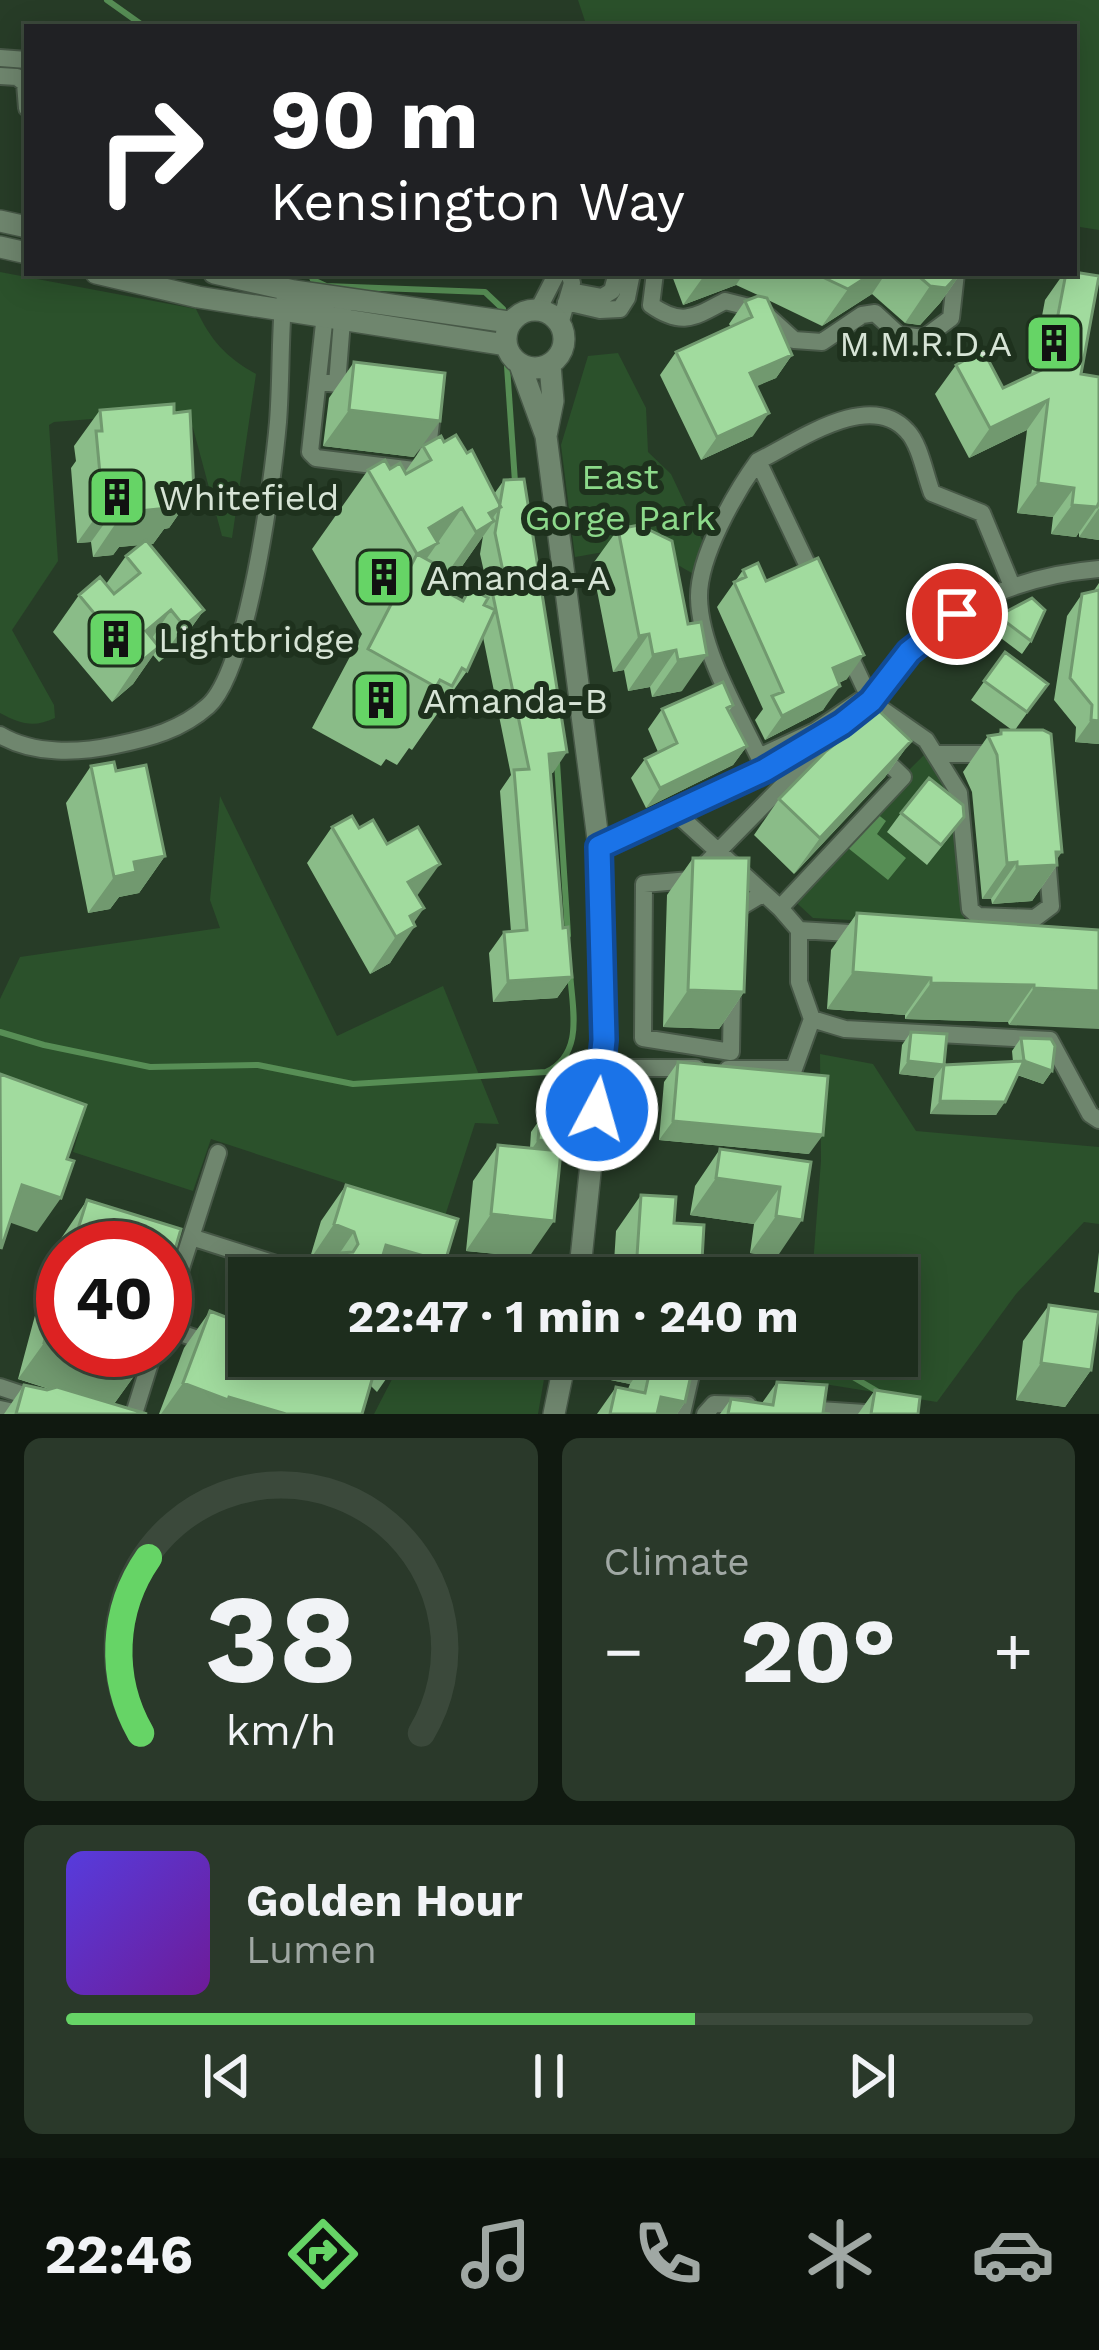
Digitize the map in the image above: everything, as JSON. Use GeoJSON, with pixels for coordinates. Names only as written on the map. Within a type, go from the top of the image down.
{"type":"FeatureCollection","features":[{"type":"Feature","properties":{"kind":"street"},"geometry":{"type":"LineString","coordinates":[[115,276],[198,297],[283,299],[411,319],[506,346],[520,365],[546,436],[599,847],[601,1068],[581,1257]]}},
{"type":"Feature","properties":{"kind":"street"},"geometry":{"type":"LineString","coordinates":[[198,297],[202,276]]}},
{"type":"Feature","properties":{"kind":"street"},"geometry":{"type":"LineString","coordinates":[[222,276],[283,299]]}},
{"type":"Feature","properties":{"kind":"street"},"geometry":{"type":"LineString","coordinates":[[538,310],[555,276]]}},
{"type":"Feature","properties":{"kind":"street"},"geometry":{"type":"LineString","coordinates":[[655,276],[651,305],[665,315],[690,320],[725,302],[761,310],[794,340],[822,342],[862,315],[875,314],[899,335],[924,338],[951,318],[956,276]]}},
{"type":"Feature","properties":{"kind":"street"},"geometry":{"type":"LineString","coordinates":[[566,298],[600,310],[627,310],[623,279]]}},
{"type":"Feature","properties":{"kind":"street"},"geometry":{"type":"LineString","coordinates":[[411,319],[509,322],[524,311],[549,313],[566,298],[602,297],[623,279]]}},
{"type":"Feature","properties":{"kind":"street"},"geometry":{"type":"LineString","coordinates":[[520,365],[535,369],[550,365],[564,346],[566,298]]}},
{"type":"Feature","properties":{"kind":"street"},"geometry":{"type":"LineString","coordinates":[[0,735],[41,750],[96,749],[164,735],[211,704],[234,657],[262,532],[278,423],[283,299]]}},
{"type":"Feature","properties":{"kind":"street"},"geometry":{"type":"LineString","coordinates":[[335,307],[328,383],[310,452],[316,458],[422,471],[434,400],[426,392]]}},
{"type":"Feature","properties":{"kind":"street"},"geometry":{"type":"LineString","coordinates":[[506,346],[509,322]]}},
{"type":"Feature","properties":{"kind":"street"},"geometry":{"type":"LineString","coordinates":[[546,436],[553,401],[550,365]]}},
{"type":"Feature","properties":{"kind":"street"},"geometry":{"type":"LineString","coordinates":[[328,383],[382,388]]}},
{"type":"Feature","properties":{"kind":"street"},"geometry":{"type":"LineString","coordinates":[[838,631],[868,695],[815,731],[759,757],[715,663],[699,598],[703,573],[734,496],[758,460],[852,416],[882,414],[909,431],[932,493],[982,513],[1012,586]]}},
{"type":"Feature","properties":{"kind":"street"},"geometry":{"type":"LineString","coordinates":[[758,460],[818,588]]}},
{"type":"Feature","properties":{"kind":"street"},"geometry":{"type":"LineString","coordinates":[[599,847],[765,770],[842,724],[871,701],[909,652],[957,614],[1012,586],[1099,569]]}},
{"type":"Feature","properties":{"kind":"street"},"geometry":{"type":"LineString","coordinates":[[871,701],[926,740],[959,793],[970,908],[978,916],[1035,918],[1052,906],[1045,836]]}},
{"type":"Feature","properties":{"kind":"street"},"geometry":{"type":"LineString","coordinates":[[733,980],[731,1052],[643,1039],[644,884],[690,880],[798,770],[854,730],[903,777],[780,908]]}},
{"type":"Feature","properties":{"kind":"street"},"geometry":{"type":"LineString","coordinates":[[938,754],[1004,754]]}},
{"type":"Feature","properties":{"kind":"street"},"geometry":{"type":"LineString","coordinates":[[601,1068],[794,1069],[812,1018],[799,982],[799,930],[675,812]]}},
{"type":"Feature","properties":{"kind":"street"},"geometry":{"type":"LineString","coordinates":[[734,932],[734,908],[763,894]]}},
{"type":"Feature","properties":{"kind":"street"},"geometry":{"type":"LineString","coordinates":[[799,930],[891,936]]}},
{"type":"Feature","properties":{"kind":"street"},"geometry":{"type":"LineString","coordinates":[[812,1018],[844,1029],[1050,1040],[1090,1114],[1099,1120]]}},
{"type":"Feature","properties":{"kind":"street"},"geometry":{"type":"LineString","coordinates":[[192,1234],[218,1153]]}},
{"type":"Feature","properties":{"kind":"street"},"geometry":{"type":"LineString","coordinates":[[192,1237],[254,1257]]}},
{"type":"Feature","properties":{"kind":"street"},"geometry":{"type":"LineString","coordinates":[[192,1337],[228,1349]]}},
{"type":"Feature","properties":{"kind":"street"},"geometry":{"type":"LineString","coordinates":[[134,1414],[146,1377]]}},
{"type":"Feature","properties":{"kind":"street"},"geometry":{"type":"LineString","coordinates":[[554,1414],[562,1377]]}},
{"type":"Feature","properties":{"kind":"street"},"geometry":{"type":"LineString","coordinates":[[682,1414],[690,1377]]}},
{"type":"Feature","properties":{"kind":"street"},"geometry":{"type":"LineString","coordinates":[[0,1387],[63,1407]]}},
{"type":"Feature","properties":{"kind":"street"},"geometry":{"type":"LineString","coordinates":[[705,1414],[714,1404],[771,1407]]}},
{"type":"Feature","properties":{"kind":"street"},"geometry":{"type":"LineString","coordinates":[[792,1408],[880,1414]]}},
{"type":"Feature","properties":{"kind":"street"},"geometry":{"type":"LineString","coordinates":[[0,1409],[23,1414]]}},
{"type":"Feature","properties":{"kind":"green space"},"geometry":{"type":"Polygon","coordinates":[[[578,0],[1099,0],[1099,230],[1077,226],[1077,24],[586,24],[578,0]]]}},
{"type":"Feature","properties":{"kind":"green space"},"geometry":{"type":"Polygon","coordinates":[[[0,272],[196,309],[220,347],[256,374],[232,538],[222,536],[193,428],[181,412],[49,425],[58,561],[12,630],[54,705],[55,718],[34,724],[0,713],[0,272]]]}},
{"type":"Feature","properties":{"kind":"green space","name":"East Gorge Park"},"geometry":{"type":"Polygon","coordinates":[[[618,353],[646,408],[648,452],[671,474],[703,542],[695,575],[637,550],[575,557],[561,445],[588,356],[618,353]]]}},
{"type":"Feature","properties":{"kind":"green space"},"geometry":{"type":"Polygon","coordinates":[[[925,754],[953,796],[965,926],[813,918],[786,893],[925,754]]]}},
{"type":"Feature","properties":{"kind":"green space"},"geometry":{"type":"Polygon","coordinates":[[[220,796],[337,1036],[443,986],[499,1124],[475,1123],[445,1216],[211,1139],[193,1191],[73,1152],[79,1132],[0,1106],[0,999],[20,957],[220,928],[210,900],[220,796]]]}},
{"type":"Feature","properties":{"kind":"green space"},"geometry":{"type":"Polygon","coordinates":[[[820,1054],[873,1064],[916,1131],[1099,1147],[1099,1224],[1084,1222],[1016,1294],[937,1402],[805,1381],[805,1377],[918,1377],[918,1257],[814,1257],[821,1161],[820,1054]]]}},
{"type":"Feature","properties":{"kind":"green space"},"geometry":{"type":"Polygon","coordinates":[[[393,1377],[544,1377],[538,1414],[374,1414],[393,1377]]]}},
{"type":"Feature","properties":{"kind":"shaded area"},"geometry":{"type":"Polygon","coordinates":[[[876,813],[886,821],[877,834],[906,858],[888,880],[848,848],[876,813]]]}},
{"type":"Feature","properties":{"kind":"building"},"geometry":{"type":"Polygon","coordinates":[[[820,276],[868,276],[848,289],[820,276]]]}},
{"type":"Feature","properties":{"kind":"building"},"geometry":{"type":"Polygon","coordinates":[[[918,276],[957,276],[946,288],[930,286],[918,276]]]}},
{"type":"Feature","properties":{"kind":"building"},"geometry":{"type":"Polygon","coordinates":[[[1065,276],[1099,276],[1081,374],[1099,377],[1097,507],[1072,505],[1074,488],[1038,483],[1048,400],[990,428],[956,365],[983,350],[1003,388],[1048,367],[1065,276]]]}},
{"type":"Feature","properties":{"kind":"building"},"geometry":{"type":"Polygon","coordinates":[[[767,298],[792,355],[750,373],[769,413],[717,437],[676,352],[752,317],[745,301],[767,298]]]}},
{"type":"Feature","properties":{"kind":"building"},"geometry":{"type":"Polygon","coordinates":[[[354,362],[445,373],[440,421],[349,410],[354,362]]]}},
{"type":"Feature","properties":{"kind":"building"},"geometry":{"type":"Polygon","coordinates":[[[174,404],[174,413],[190,411],[194,492],[177,493],[178,507],[138,511],[139,518],[118,520],[117,506],[103,507],[96,431],[102,431],[100,410],[174,404]]]}},
{"type":"Feature","properties":{"kind":"building"},"geometry":{"type":"Polygon","coordinates":[[[456,435],[467,453],[472,450],[501,507],[489,513],[494,521],[476,532],[462,508],[429,528],[438,543],[417,554],[368,470],[385,460],[390,469],[400,463],[406,474],[431,460],[423,446],[441,436],[444,442],[456,435]]]}},
{"type":"Feature","properties":{"kind":"building"},"geometry":{"type":"Polygon","coordinates":[[[524,479],[567,752],[549,754],[563,928],[568,927],[572,977],[508,981],[504,932],[527,930],[514,770],[529,769],[491,586],[505,581],[495,533],[504,480],[524,479]]]}},
{"type":"Feature","properties":{"kind":"building"},"geometry":{"type":"Polygon","coordinates":[[[639,525],[672,541],[688,624],[701,622],[707,655],[678,660],[676,650],[653,655],[649,634],[639,636],[618,529],[639,525]]]}},
{"type":"Feature","properties":{"kind":"building"},"geometry":{"type":"Polygon","coordinates":[[[146,540],[204,610],[184,626],[171,610],[146,631],[159,647],[137,665],[79,595],[100,577],[114,594],[140,573],[126,556],[146,540]]]}},
{"type":"Feature","properties":{"kind":"building"},"geometry":{"type":"Polygon","coordinates":[[[417,554],[444,574],[437,587],[463,601],[470,588],[488,598],[484,605],[495,610],[467,671],[462,668],[452,686],[440,680],[436,687],[368,649],[417,554]]]}},
{"type":"Feature","properties":{"kind":"building"},"geometry":{"type":"Polygon","coordinates":[[[818,558],[864,655],[833,668],[840,686],[782,716],[772,696],[783,692],[734,582],[746,577],[743,570],[758,563],[766,581],[818,558]]]}},
{"type":"Feature","properties":{"kind":"building"},"geometry":{"type":"Polygon","coordinates":[[[1099,590],[1099,721],[1091,720],[1092,705],[1070,678],[1082,594],[1099,590]]]}},
{"type":"Feature","properties":{"kind":"building"},"geometry":{"type":"Polygon","coordinates":[[[1032,598],[1045,610],[1031,641],[998,616],[1032,598]]]}},
{"type":"Feature","properties":{"kind":"building"},"geometry":{"type":"Polygon","coordinates":[[[1005,652],[1048,684],[1027,712],[984,681],[1005,652]]]}},
{"type":"Feature","properties":{"kind":"building"},"geometry":{"type":"Polygon","coordinates":[[[723,682],[733,705],[727,708],[747,746],[660,788],[645,759],[677,743],[662,709],[723,682]]]}},
{"type":"Feature","properties":{"kind":"building"},"geometry":{"type":"Polygon","coordinates":[[[878,710],[911,741],[820,838],[779,799],[826,751],[878,710]]]}},
{"type":"Feature","properties":{"kind":"building"},"geometry":{"type":"Polygon","coordinates":[[[1001,730],[1051,734],[1062,852],[1056,852],[1057,865],[1007,863],[997,755],[988,736],[1001,734],[1001,730]]]}},
{"type":"Feature","properties":{"kind":"building"},"geometry":{"type":"Polygon","coordinates":[[[114,762],[116,771],[146,765],[165,856],[134,862],[136,872],[114,877],[91,766],[114,762]]]}},
{"type":"Feature","properties":{"kind":"building"},"geometry":{"type":"Polygon","coordinates":[[[929,778],[963,805],[964,817],[941,845],[901,813],[929,778]]]}},
{"type":"Feature","properties":{"kind":"building"},"geometry":{"type":"Polygon","coordinates":[[[352,816],[359,828],[373,820],[387,844],[418,827],[440,864],[408,882],[424,908],[410,916],[415,926],[396,937],[332,827],[352,816]]]}},
{"type":"Feature","properties":{"kind":"building"},"geometry":{"type":"Polygon","coordinates":[[[693,858],[749,858],[744,992],[688,990],[693,858]]]}},
{"type":"Feature","properties":{"kind":"building"},"geometry":{"type":"Polygon","coordinates":[[[857,913],[1099,930],[1099,991],[931,983],[931,978],[853,972],[857,913]]]}},
{"type":"Feature","properties":{"kind":"building"},"geometry":{"type":"Polygon","coordinates":[[[911,1032],[947,1034],[944,1065],[908,1061],[911,1032]]]}},
{"type":"Feature","properties":{"kind":"building"},"geometry":{"type":"Polygon","coordinates":[[[1021,1038],[1051,1039],[1055,1046],[1052,1071],[1024,1061],[1021,1038]]]}},
{"type":"Feature","properties":{"kind":"building"},"geometry":{"type":"Polygon","coordinates":[[[1024,1061],[1005,1102],[940,1101],[944,1065],[1024,1061]]]}},
{"type":"Feature","properties":{"kind":"building"},"geometry":{"type":"Polygon","coordinates":[[[678,1062],[828,1076],[823,1135],[673,1121],[678,1062]]]}},
{"type":"Feature","properties":{"kind":"building"},"geometry":{"type":"Polygon","coordinates":[[[0,1074],[86,1105],[67,1159],[74,1161],[61,1198],[22,1185],[1,1249],[0,1074]]]}},
{"type":"Feature","properties":{"kind":"building"},"geometry":{"type":"Polygon","coordinates":[[[540,1119],[579,1122],[578,1143],[538,1140],[540,1119]]]}},
{"type":"Feature","properties":{"kind":"building"},"geometry":{"type":"Polygon","coordinates":[[[498,1145],[561,1151],[554,1221],[491,1214],[498,1145]]]}},
{"type":"Feature","properties":{"kind":"building"},"geometry":{"type":"Polygon","coordinates":[[[720,1149],[811,1162],[802,1220],[776,1216],[780,1187],[716,1178],[720,1149]]]}},
{"type":"Feature","properties":{"kind":"building"},"geometry":{"type":"Polygon","coordinates":[[[346,1185],[458,1219],[447,1257],[428,1257],[386,1245],[382,1257],[340,1257],[358,1244],[354,1232],[334,1224],[346,1185]]]}},
{"type":"Feature","properties":{"kind":"building"},"geometry":{"type":"Polygon","coordinates":[[[641,1195],[676,1197],[674,1223],[704,1225],[702,1257],[637,1256],[641,1195]]]}},
{"type":"Feature","properties":{"kind":"building"},"geometry":{"type":"Polygon","coordinates":[[[87,1200],[155,1221],[80,1221],[87,1200]]]}},
{"type":"Feature","properties":{"kind":"building"},"geometry":{"type":"Polygon","coordinates":[[[1049,1305],[1099,1312],[1091,1370],[1041,1363],[1049,1305]]]}},
{"type":"Feature","properties":{"kind":"building"},"geometry":{"type":"Polygon","coordinates":[[[210,1311],[228,1318],[228,1377],[373,1377],[362,1414],[286,1414],[183,1383],[185,1377],[192,1377],[192,1359],[210,1311]]]}},
{"type":"Feature","properties":{"kind":"building"},"geometry":{"type":"Polygon","coordinates":[[[648,1377],[691,1377],[685,1402],[661,1397],[657,1414],[610,1414],[616,1387],[645,1393],[648,1377]]]}},
{"type":"Feature","properties":{"kind":"building"},"geometry":{"type":"Polygon","coordinates":[[[777,1382],[827,1385],[823,1413],[830,1414],[728,1414],[731,1399],[773,1405],[777,1382]]]}},
{"type":"Feature","properties":{"kind":"building"},"geometry":{"type":"Polygon","coordinates":[[[24,1385],[57,1387],[147,1414],[16,1414],[24,1385]]]}},
{"type":"Feature","properties":{"kind":"building"},"geometry":{"type":"Polygon","coordinates":[[[875,1390],[920,1397],[918,1414],[871,1414],[875,1390]]]}},
{"type":"Feature","properties":{"kind":"waterway"},"geometry":{"type":"LineString","coordinates":[[107,0],[141,24]]}},
{"type":"Feature","properties":{"kind":"waterway"},"geometry":{"type":"LineString","coordinates":[[311,276],[326,286],[485,292],[503,309]]}},
{"type":"Feature","properties":{"kind":"waterway"},"geometry":{"type":"LineString","coordinates":[[507,366],[515,482]]}},
{"type":"Feature","properties":{"kind":"waterway"},"geometry":{"type":"LineString","coordinates":[[557,762],[568,935]]}},
{"type":"Feature","properties":{"kind":"waterway"},"geometry":{"type":"LineString","coordinates":[[0,1032],[150,1067],[258,1065],[353,1084],[546,1072],[558,1064],[571,1042],[570,972]]}},
{"type":"Feature","properties":{"kind":"waterway"},"geometry":{"type":"LineString","coordinates":[[853,1377],[882,1394]]}},
{"type":"Feature","properties":{"kind":"place","name":"M.M.R.D.A"},"geometry":{"type":"Point","coordinates":[1054,343]}},
{"type":"Feature","properties":{"kind":"place","name":"Whitefield"},"geometry":{"type":"Point","coordinates":[117,497]}},
{"type":"Feature","properties":{"kind":"place","name":"Amanda-A"},"geometry":{"type":"Point","coordinates":[384,577]}},
{"type":"Feature","properties":{"kind":"place","name":"Lightbridge"},"geometry":{"type":"Point","coordinates":[116,639]}},
{"type":"Feature","properties":{"kind":"place","name":"Amanda-B"},"geometry":{"type":"Point","coordinates":[381,700]}},
{"type":"Feature","properties":{"kind":"route"},"geometry":{"type":"LineString","coordinates":[[597,1110],[604,1040],[599,847],[765,770],[842,724],[871,701],[909,652],[957,614]]}}]}
